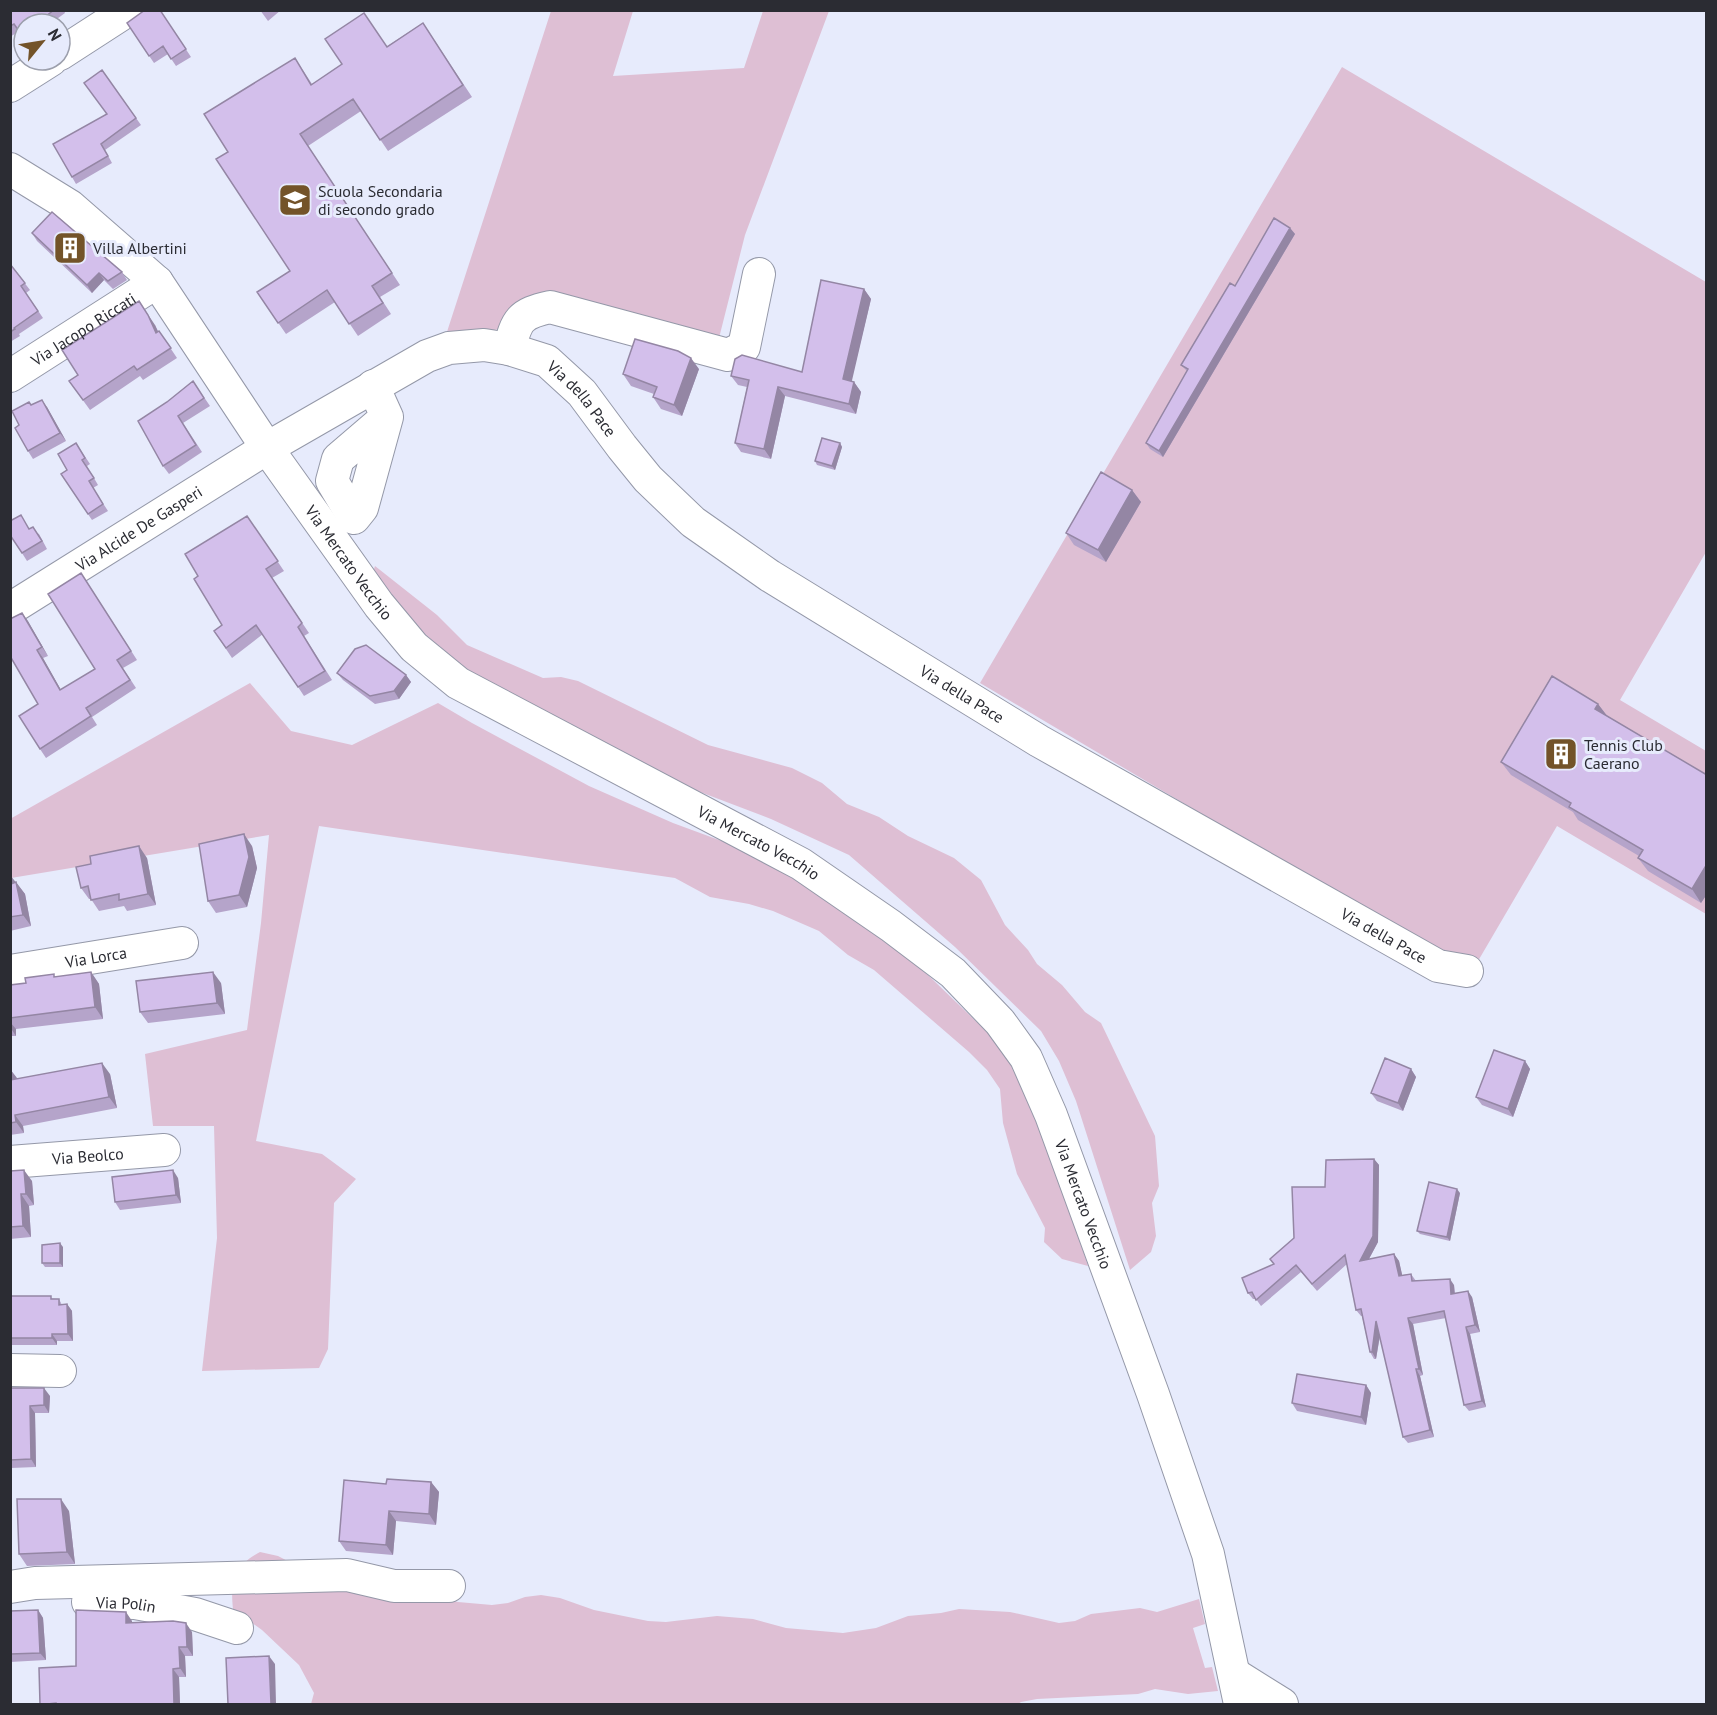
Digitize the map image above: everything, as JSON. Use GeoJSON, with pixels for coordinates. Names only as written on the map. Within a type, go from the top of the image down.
{"type":"FeatureCollection","features":[{"type":"Feature","properties":{"kind":"street"},"geometry":{"type":"LineString","coordinates":[[72,44],[107,16]]}},
{"type":"Feature","properties":{"kind":"street"},"geometry":{"type":"LineString","coordinates":[[10,86],[32,72]]}},
{"type":"Feature","properties":{"kind":"street","name":"Via Mercato Vecchio"},"geometry":{"type":"LineString","coordinates":[[10,169],[70,206],[157,282],[267,448],[379,605],[414,647],[458,683],[801,864],[891,926],[952,973],[1000,1022],[1026,1058],[1051,1115],[1153,1394],[1208,1554],[1240,1704]]}},
{"type":"Feature","properties":{"kind":"street"},"geometry":{"type":"LineString","coordinates":[[508,349],[515,326],[530,311],[550,307],[728,355],[744,347],[759,274]]}},
{"type":"Feature","properties":{"kind":"street","name":"Via Jacopo Riccati"},"geometry":{"type":"LineString","coordinates":[[10,376],[157,282]]}},
{"type":"Feature","properties":{"kind":"street","name":"Via della Pace"},"geometry":{"type":"LineString","coordinates":[[267,448],[427,356],[449,348],[484,345],[508,349],[547,361],[582,393],[648,478],[693,522],[770,576],[1039,741],[1438,966],[1467,970]]}},
{"type":"Feature","properties":{"kind":"street"},"geometry":{"type":"LineString","coordinates":[[373,387],[387,417]]}},
{"type":"Feature","properties":{"kind":"street","name":"Via Alcide De Gasperi"},"geometry":{"type":"LineString","coordinates":[[10,609],[267,448]]}},
{"type":"Feature","properties":{"kind":"street","name":"Via Lorca"},"geometry":{"type":"LineString","coordinates":[[10,971],[182,943]]}},
{"type":"Feature","properties":{"kind":"street","name":"Via Beolco"},"geometry":{"type":"LineString","coordinates":[[10,1162],[164,1150]]}},
{"type":"Feature","properties":{"kind":"street"},"geometry":{"type":"LineString","coordinates":[[10,1370],[60,1371]]}},
{"type":"Feature","properties":{"kind":"street"},"geometry":{"type":"LineString","coordinates":[[10,1587],[35,1583],[347,1575],[394,1586],[449,1586]]}},
{"type":"Feature","properties":{"kind":"street","name":"Via Polin"},"geometry":{"type":"LineString","coordinates":[[10,1604],[40,1601],[135,1603],[195,1614],[237,1628]]}},
{"type":"Feature","properties":{"kind":"street"},"geometry":{"type":"LineString","coordinates":[[1234,1674],[1282,1704]]}},
{"type":"Feature","properties":{"kind":"shaded area"},"geometry":{"type":"Polygon","coordinates":[[[551,11],[633,11],[613,76],[744,68],[763,11],[829,11],[745,235],[717,346],[532,295],[506,328],[445,338],[551,11]]]}},
{"type":"Feature","properties":{"kind":"shaded area"},"geometry":{"type":"Polygon","coordinates":[[[1342,67],[1706,282],[1706,552],[1620,700],[1706,751],[1706,914],[1557,826],[1471,973],[980,683],[1342,67]]]}},
{"type":"Feature","properties":{"kind":"shaded area"},"geometry":{"type":"Polygon","coordinates":[[[375,566],[437,615],[467,645],[543,678],[561,677],[578,681],[708,745],[792,768],[822,783],[847,804],[879,817],[908,836],[954,858],[981,880],[1005,925],[1028,950],[1037,964],[1062,985],[1085,1012],[1101,1023],[1155,1136],[1159,1186],[1152,1203],[1156,1236],[1151,1252],[1130,1270],[1076,1101],[1059,1061],[1041,1031],[955,947],[849,855],[771,819],[687,787],[426,649],[371,578],[375,566]]]}},
{"type":"Feature","properties":{"kind":"shaded area"},"geometry":{"type":"Polygon","coordinates":[[[250,683],[291,731],[352,745],[438,703],[589,786],[673,823],[757,854],[826,887],[929,976],[1012,1056],[1040,1114],[1088,1266],[1062,1259],[1044,1242],[1045,1228],[1017,1174],[1003,1123],[1000,1089],[987,1070],[874,970],[848,955],[819,931],[773,911],[710,897],[675,878],[319,826],[256,1141],[322,1154],[356,1179],[334,1203],[328,1349],[319,1368],[202,1371],[217,1238],[214,1126],[153,1126],[145,1054],[247,1030],[261,923],[269,835],[11,878],[10,819],[250,683]]]}},
{"type":"Feature","properties":{"kind":"shaded area"},"geometry":{"type":"Polygon","coordinates":[[[260,1552],[278,1556],[307,1571],[458,1602],[492,1605],[541,1595],[560,1598],[594,1610],[648,1621],[666,1622],[717,1616],[753,1619],[786,1628],[843,1633],[876,1628],[908,1616],[959,1609],[1010,1612],[1059,1623],[1075,1621],[1091,1614],[1140,1608],[1157,1612],[1199,1599],[1205,1624],[1193,1628],[1205,1668],[1212,1667],[1218,1691],[1188,1694],[1155,1689],[1138,1694],[1037,1699],[1018,1704],[311,1704],[314,1693],[299,1665],[262,1630],[233,1609],[232,1590],[236,1575],[244,1563],[260,1552]]]}},
{"type":"Feature","properties":{"kind":"building"},"geometry":{"type":"Polygon","coordinates":[[[10,10],[54,10],[51,12],[12,12],[12,25],[10,26],[10,10]]]}},
{"type":"Feature","properties":{"kind":"building"},"geometry":{"type":"Polygon","coordinates":[[[145,10],[160,10],[186,49],[171,59],[163,46],[149,56],[127,23],[145,10]]]}},
{"type":"Feature","properties":{"kind":"building"},"geometry":{"type":"Polygon","coordinates":[[[364,13],[387,47],[423,23],[463,85],[380,140],[353,99],[300,134],[392,273],[372,286],[383,303],[349,324],[327,290],[278,323],[257,292],[290,271],[216,159],[228,152],[204,114],[295,58],[311,85],[342,64],[325,39],[364,13]]]}},
{"type":"Feature","properties":{"kind":"building"},"geometry":{"type":"Polygon","coordinates":[[[102,70],[136,118],[101,144],[108,156],[72,177],[53,144],[107,114],[84,83],[102,70]]]}},
{"type":"Feature","properties":{"kind":"building","name":"Villa Albertini"},"geometry":{"type":"Polygon","coordinates":[[[52,212],[122,272],[108,281],[99,273],[87,285],[32,233],[52,212]]]}},
{"type":"Feature","properties":{"kind":"building"},"geometry":{"type":"Polygon","coordinates":[[[1274,218],[1290,228],[1159,451],[1146,443],[1188,369],[1181,365],[1230,283],[1235,286],[1274,218]]]}},
{"type":"Feature","properties":{"kind":"building"},"geometry":{"type":"Polygon","coordinates":[[[10,264],[25,283],[21,286],[38,311],[10,332],[10,264]]]}},
{"type":"Feature","properties":{"kind":"building"},"geometry":{"type":"Polygon","coordinates":[[[821,280],[864,289],[843,379],[854,382],[849,404],[778,387],[764,449],[735,443],[749,380],[731,376],[735,359],[742,355],[802,372],[821,280]]]}},
{"type":"Feature","properties":{"kind":"building"},"geometry":{"type":"Polygon","coordinates":[[[139,301],[156,333],[159,331],[171,348],[137,370],[134,366],[83,400],[69,381],[78,375],[62,350],[139,301]]]}},
{"type":"Feature","properties":{"kind":"building"},"geometry":{"type":"Polygon","coordinates":[[[635,339],[678,351],[691,358],[674,405],[653,397],[657,387],[623,374],[635,339]]]}},
{"type":"Feature","properties":{"kind":"building"},"geometry":{"type":"Polygon","coordinates":[[[193,381],[204,398],[178,416],[196,445],[163,466],[138,421],[193,381]]]}},
{"type":"Feature","properties":{"kind":"building"},"geometry":{"type":"Polygon","coordinates":[[[42,400],[60,433],[28,451],[15,428],[19,425],[12,411],[29,402],[31,405],[42,400]]]}},
{"type":"Feature","properties":{"kind":"building"},"geometry":{"type":"Polygon","coordinates":[[[822,438],[840,443],[832,466],[815,461],[822,438]]]}},
{"type":"Feature","properties":{"kind":"building"},"geometry":{"type":"Polygon","coordinates":[[[76,443],[85,458],[82,460],[94,478],[89,481],[103,504],[88,514],[61,474],[67,470],[58,454],[76,443]]]}},
{"type":"Feature","properties":{"kind":"building"},"geometry":{"type":"Polygon","coordinates":[[[1101,472],[1132,490],[1098,550],[1066,533],[1101,472]]]}},
{"type":"Feature","properties":{"kind":"building"},"geometry":{"type":"Polygon","coordinates":[[[21,515],[29,529],[33,527],[42,541],[22,553],[10,535],[10,521],[21,515]]]}},
{"type":"Feature","properties":{"kind":"building"},"geometry":{"type":"Polygon","coordinates":[[[247,516],[278,561],[266,569],[302,623],[298,627],[325,671],[298,687],[256,625],[226,648],[214,631],[222,625],[194,579],[198,576],[185,554],[247,516]]]}},
{"type":"Feature","properties":{"kind":"building"},"geometry":{"type":"Polygon","coordinates":[[[81,573],[131,651],[117,660],[130,680],[86,708],[91,716],[40,749],[19,716],[38,704],[10,656],[10,619],[22,613],[42,647],[37,650],[60,690],[95,669],[48,594],[81,573]]]}},
{"type":"Feature","properties":{"kind":"building"},"geometry":{"type":"Polygon","coordinates":[[[366,645],[406,675],[394,691],[370,696],[337,673],[355,649],[366,645]]]}},
{"type":"Feature","properties":{"kind":"building"},"geometry":{"type":"Polygon","coordinates":[[[1552,676],[1598,704],[1595,709],[1707,775],[1707,864],[1692,889],[1638,858],[1643,850],[1569,807],[1571,803],[1501,762],[1552,676]]]}},
{"type":"Feature","properties":{"kind":"building"},"geometry":{"type":"Polygon","coordinates":[[[244,834],[249,857],[239,895],[208,901],[199,844],[244,834]]]}},
{"type":"Feature","properties":{"kind":"building"},"geometry":{"type":"Polygon","coordinates":[[[139,846],[148,894],[119,900],[119,894],[91,900],[88,886],[81,888],[76,867],[91,864],[90,856],[139,846]]]}},
{"type":"Feature","properties":{"kind":"building"},"geometry":{"type":"Polygon","coordinates":[[[10,881],[11,884],[16,882],[23,915],[10,917],[10,881]]]}},
{"type":"Feature","properties":{"kind":"building"},"geometry":{"type":"Polygon","coordinates":[[[91,972],[95,1007],[10,1018],[10,985],[26,983],[25,978],[91,972]]]}},
{"type":"Feature","properties":{"kind":"building"},"geometry":{"type":"Polygon","coordinates":[[[213,972],[217,1003],[140,1012],[136,981],[213,972]]]}},
{"type":"Feature","properties":{"kind":"building"},"geometry":{"type":"Polygon","coordinates":[[[1494,1050],[1525,1061],[1508,1109],[1476,1097],[1494,1050]]]}},
{"type":"Feature","properties":{"kind":"building"},"geometry":{"type":"Polygon","coordinates":[[[1385,1058],[1411,1069],[1398,1103],[1371,1093],[1385,1058]]]}},
{"type":"Feature","properties":{"kind":"building"},"geometry":{"type":"Polygon","coordinates":[[[102,1063],[109,1097],[15,1115],[16,1122],[10,1123],[10,1080],[102,1063]]]}},
{"type":"Feature","properties":{"kind":"building"},"geometry":{"type":"Polygon","coordinates":[[[1374,1159],[1373,1236],[1360,1261],[1394,1254],[1399,1276],[1411,1274],[1412,1281],[1450,1279],[1451,1294],[1468,1291],[1475,1325],[1466,1327],[1482,1401],[1464,1405],[1444,1311],[1408,1318],[1419,1369],[1416,1369],[1430,1430],[1403,1437],[1376,1321],[1372,1352],[1370,1352],[1361,1309],[1356,1310],[1345,1255],[1312,1284],[1296,1265],[1256,1300],[1252,1292],[1248,1293],[1242,1278],[1274,1264],[1270,1259],[1294,1238],[1292,1187],[1325,1187],[1326,1160],[1374,1159]]]}},
{"type":"Feature","properties":{"kind":"building"},"geometry":{"type":"Polygon","coordinates":[[[24,1170],[26,1194],[21,1194],[23,1226],[10,1227],[10,1171],[24,1170]]]}},
{"type":"Feature","properties":{"kind":"building"},"geometry":{"type":"Polygon","coordinates":[[[173,1170],[176,1195],[115,1202],[112,1177],[173,1170]]]}},
{"type":"Feature","properties":{"kind":"building"},"geometry":{"type":"Polygon","coordinates":[[[1429,1182],[1457,1189],[1447,1237],[1417,1231],[1429,1182]]]}},
{"type":"Feature","properties":{"kind":"building"},"geometry":{"type":"Polygon","coordinates":[[[60,1243],[60,1263],[42,1263],[42,1245],[60,1243]]]}},
{"type":"Feature","properties":{"kind":"building"},"geometry":{"type":"Polygon","coordinates":[[[10,1296],[51,1296],[51,1299],[59,1299],[59,1305],[67,1304],[68,1334],[52,1334],[52,1338],[10,1338],[10,1296]]]}},
{"type":"Feature","properties":{"kind":"building"},"geometry":{"type":"Polygon","coordinates":[[[1297,1374],[1366,1385],[1361,1417],[1292,1403],[1297,1374]]]}},
{"type":"Feature","properties":{"kind":"building"},"geometry":{"type":"Polygon","coordinates":[[[10,1388],[44,1388],[44,1405],[30,1406],[31,1459],[10,1460],[10,1388]]]}},
{"type":"Feature","properties":{"kind":"building"},"geometry":{"type":"Polygon","coordinates":[[[387,1479],[431,1482],[429,1514],[389,1511],[386,1545],[339,1541],[344,1480],[386,1484],[387,1479]]]}},
{"type":"Feature","properties":{"kind":"building"},"geometry":{"type":"Polygon","coordinates":[[[17,1499],[61,1499],[67,1552],[19,1554],[17,1499]]]}},
{"type":"Feature","properties":{"kind":"building"},"geometry":{"type":"Polygon","coordinates":[[[38,1610],[40,1653],[10,1654],[10,1611],[38,1610]]]}},
{"type":"Feature","properties":{"kind":"building"},"geometry":{"type":"Polygon","coordinates":[[[76,1610],[126,1612],[126,1623],[173,1621],[186,1623],[187,1647],[179,1647],[180,1668],[173,1669],[174,1704],[40,1704],[39,1668],[76,1666],[76,1610]]]}},
{"type":"Feature","properties":{"kind":"building"},"geometry":{"type":"Polygon","coordinates":[[[269,1656],[271,1704],[228,1704],[226,1658],[269,1656]]]}},
{"type":"Feature","properties":{"kind":"place","name":"Scuola Secondaria di secondo grado"},"geometry":{"type":"Point","coordinates":[295,200]}},
{"type":"Feature","properties":{"kind":"place","name":"Villa Albertini"},"geometry":{"type":"Point","coordinates":[70,248]}},
{"type":"Feature","properties":{"kind":"place","name":"Tennis Club Caerano"},"geometry":{"type":"Point","coordinates":[1561,754]}}]}
